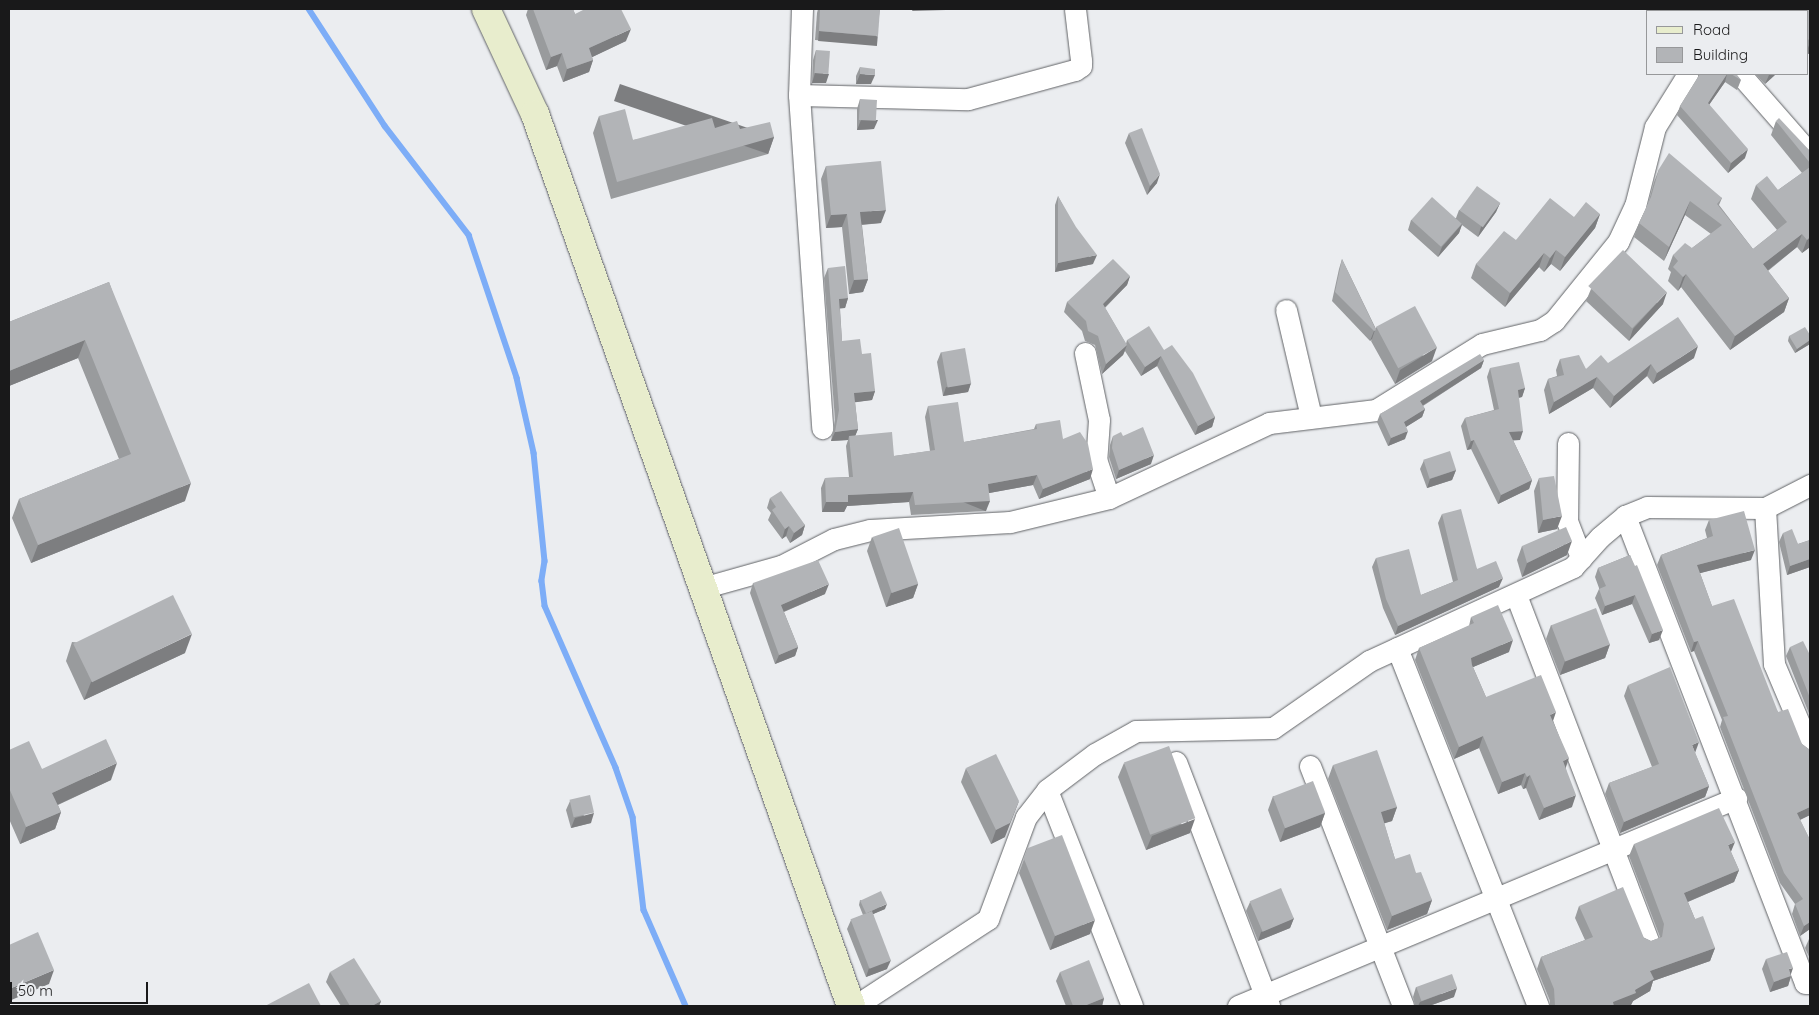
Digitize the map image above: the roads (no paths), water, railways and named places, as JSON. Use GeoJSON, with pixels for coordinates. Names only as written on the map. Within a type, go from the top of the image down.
{"type":"FeatureCollection","features":[{"type":"Feature","properties":{"kind":"main road"},"geometry":{"type":"LineString","coordinates":[[486,9],[535,114],[851,1006]]}},
{"type":"Feature","properties":{"kind":"street"},"geometry":{"type":"LineString","coordinates":[[802,9],[799,95],[822,428]]}},
{"type":"Feature","properties":{"kind":"street"},"geometry":{"type":"LineString","coordinates":[[799,95],[968,99],[1075,70],[1081,66],[1082,60],[1075,9]]}},
{"type":"Feature","properties":{"kind":"street"},"geometry":{"type":"LineString","coordinates":[[702,588],[781,566],[834,539],[870,530],[1010,522],[1110,498],[1269,423],[1376,410],[1482,344],[1540,330],[1554,321],[1618,242],[1635,206],[1655,126],[1687,75]]}},
{"type":"Feature","properties":{"kind":"street"},"geometry":{"type":"LineString","coordinates":[[1741,75],[1810,154]]}},
{"type":"Feature","properties":{"kind":"street"},"geometry":{"type":"LineString","coordinates":[[1286,310],[1311,417]]}},
{"type":"Feature","properties":{"kind":"street"},"geometry":{"type":"LineString","coordinates":[[1085,353],[1098,420],[1096,459],[1110,498]]}},
{"type":"Feature","properties":{"kind":"street"},"geometry":{"type":"LineString","coordinates":[[1568,443],[1567,521],[1582,558]]}},
{"type":"Feature","properties":{"kind":"street"},"geometry":{"type":"LineString","coordinates":[[855,1006],[988,919],[1026,817],[1047,790],[1095,754],[1136,731],[1273,728],[1369,661],[1516,595],[1573,567],[1625,516],[1647,507],[1765,508],[1810,485]]}},
{"type":"Feature","properties":{"kind":"street"},"geometry":{"type":"LineString","coordinates":[[1765,508],[1774,664],[1810,749]]}},
{"type":"Feature","properties":{"kind":"street"},"geometry":{"type":"LineString","coordinates":[[1625,516],[1736,798],[1805,983],[1810,983]]}},
{"type":"Feature","properties":{"kind":"street"},"geometry":{"type":"LineString","coordinates":[[1516,595],[1648,941]]}},
{"type":"Feature","properties":{"kind":"street"},"geometry":{"type":"LineString","coordinates":[[1397,648],[1538,1006]]}},
{"type":"Feature","properties":{"kind":"street"},"geometry":{"type":"LineString","coordinates":[[1176,762],[1267,1001]]}},
{"type":"Feature","properties":{"kind":"street"},"geometry":{"type":"LineString","coordinates":[[1310,766],[1402,1006]]}},
{"type":"Feature","properties":{"kind":"street"},"geometry":{"type":"LineString","coordinates":[[1047,790],[1132,1006]]}},
{"type":"Feature","properties":{"kind":"street"},"geometry":{"type":"LineString","coordinates":[[1238,1006],[1267,1001],[1380,947],[1736,798]]}},
{"type":"Feature","properties":{"kind":"waterway"},"geometry":{"type":"LineString","coordinates":[[309,9],[385,126],[469,235],[517,378],[534,453],[545,561],[542,581],[545,606],[616,768],[633,817],[644,910],[686,1006]]}}]}
